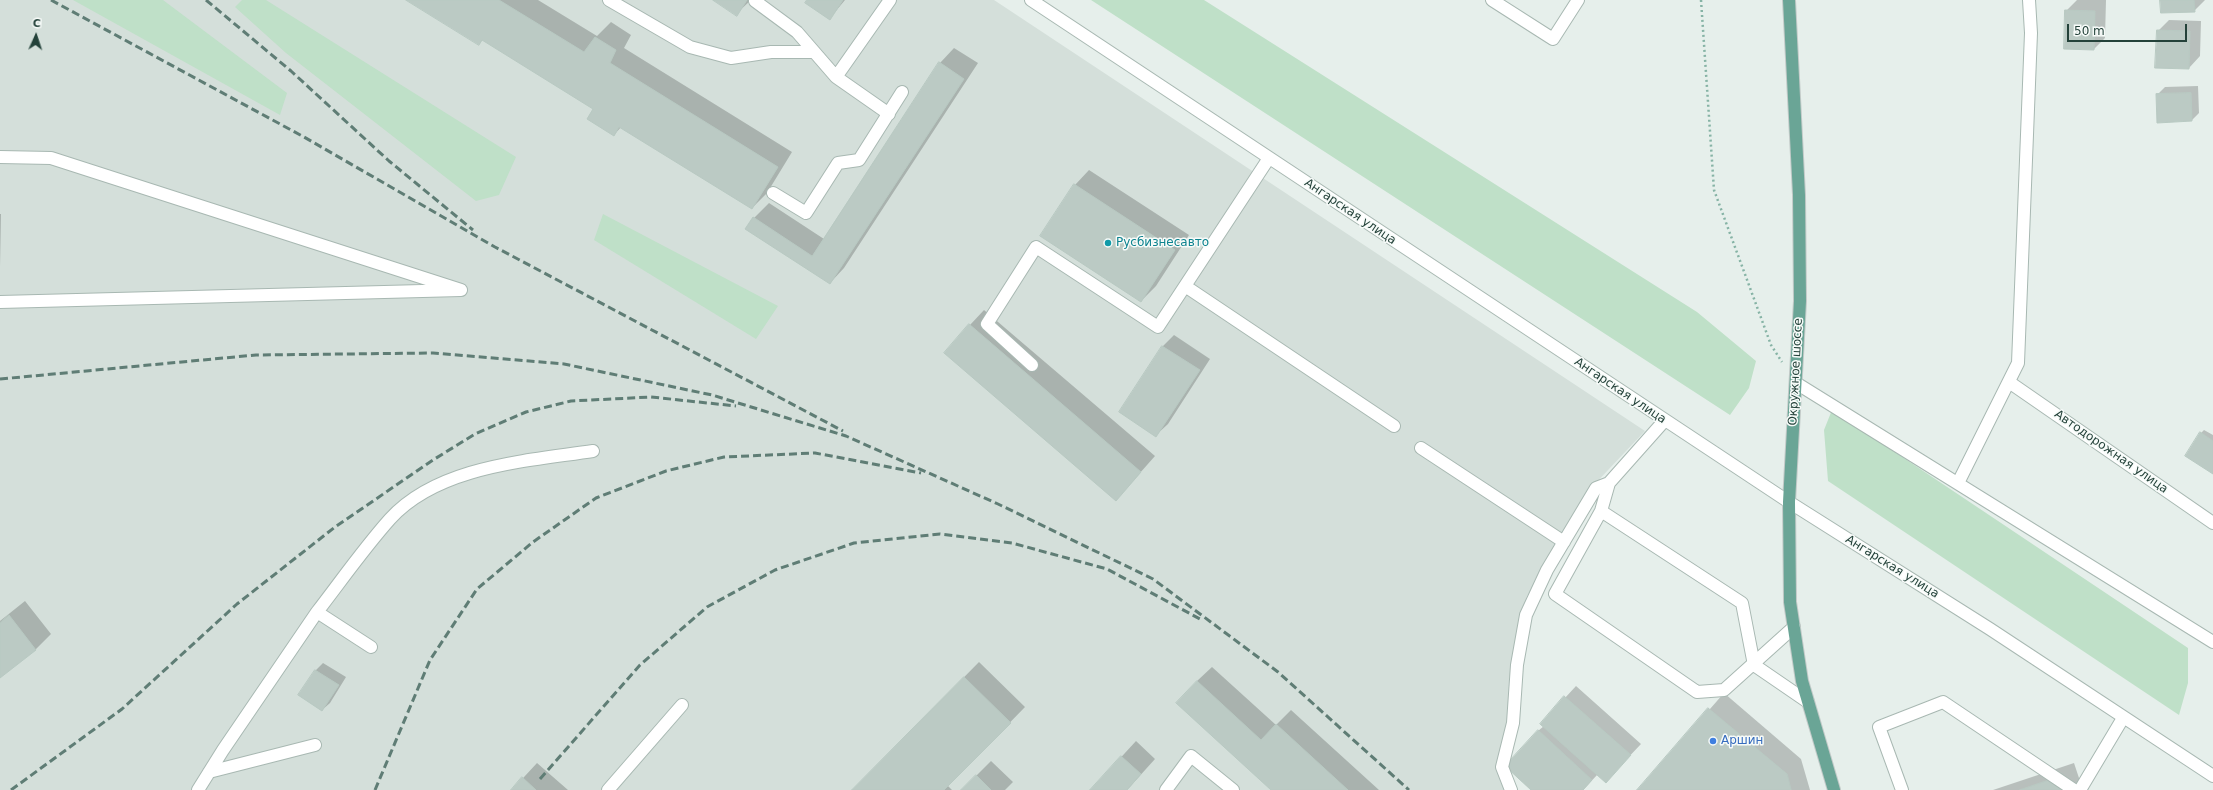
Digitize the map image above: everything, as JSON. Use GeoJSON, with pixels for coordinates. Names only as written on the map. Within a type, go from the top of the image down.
{"type":"FeatureCollection","features":[{"type":"Feature","properties":{"kind":"main road","name":"Окружное шоссе"},"geometry":{"type":"LineString","coordinates":[[1789,0],[1799,195],[1800,301],[1789,502],[1790,602],[1802,681],[1834,790]]}},
{"type":"Feature","properties":{"kind":"main road","name":"Окружное шоссе"},"geometry":{"type":"LineString","coordinates":[[1820,740],[1843,790]]}},
{"type":"Feature","properties":{"kind":"street"},"geometry":{"type":"LineString","coordinates":[[609,0],[690,47],[731,58],[771,52],[814,52]]}},
{"type":"Feature","properties":{"kind":"street"},"geometry":{"type":"LineString","coordinates":[[836,77],[890,0]]}},
{"type":"Feature","properties":{"kind":"street","name":"Ангарская улица"},"geometry":{"type":"LineString","coordinates":[[1031,0],[1789,502],[1990,629],[2213,776]]}},
{"type":"Feature","properties":{"kind":"street"},"geometry":{"type":"LineString","coordinates":[[1492,0],[1553,39],[1578,0]]}},
{"type":"Feature","properties":{"kind":"street"},"geometry":{"type":"LineString","coordinates":[[1958,483],[2018,363],[2031,33],[2029,0]]}},
{"type":"Feature","properties":{"kind":"street"},"geometry":{"type":"LineString","coordinates":[[755,1],[797,32],[836,77],[889,114]]}},
{"type":"Feature","properties":{"kind":"street"},"geometry":{"type":"LineString","coordinates":[[773,193],[806,213],[838,163],[859,160],[902,92]]}},
{"type":"Feature","properties":{"kind":"street"},"geometry":{"type":"LineString","coordinates":[[0,157],[51,158],[461,290],[0,302]]}},
{"type":"Feature","properties":{"kind":"street"},"geometry":{"type":"LineString","coordinates":[[1032,365],[987,324],[1036,247],[1158,326],[1270,158]]}},
{"type":"Feature","properties":{"kind":"street"},"geometry":{"type":"LineString","coordinates":[[1185,286],[1394,426]]}},
{"type":"Feature","properties":{"kind":"street","name":"Автодорожная улица"},"geometry":{"type":"LineString","coordinates":[[2008,382],[2213,523]]}},
{"type":"Feature","properties":{"kind":"street"},"geometry":{"type":"LineString","coordinates":[[1796,383],[2213,642]]}},
{"type":"Feature","properties":{"kind":"street"},"geometry":{"type":"LineString","coordinates":[[1665,420],[1609,483],[1601,511],[1555,594],[1697,692],[1724,690],[1794,627]]}},
{"type":"Feature","properties":{"kind":"street"},"geometry":{"type":"LineString","coordinates":[[1421,448],[1564,542]]}},
{"type":"Feature","properties":{"kind":"street"},"geometry":{"type":"LineString","coordinates":[[198,790],[317,612],[391,518],[420,495],[447,481],[507,464],[593,451]]}},
{"type":"Feature","properties":{"kind":"street"},"geometry":{"type":"LineString","coordinates":[[1511,790],[1502,767],[1513,723],[1517,666],[1526,615],[1547,570],[1596,488],[1609,483]]}},
{"type":"Feature","properties":{"kind":"street"},"geometry":{"type":"LineString","coordinates":[[1601,511],[1742,603],[1754,664],[1808,702]]}},
{"type":"Feature","properties":{"kind":"street"},"geometry":{"type":"LineString","coordinates":[[317,612],[371,646]]}},
{"type":"Feature","properties":{"kind":"street"},"geometry":{"type":"LineString","coordinates":[[1902,790],[1879,727],[1943,702],[2074,790]]}},
{"type":"Feature","properties":{"kind":"street"},"geometry":{"type":"LineString","coordinates":[[608,790],[682,705]]}},
{"type":"Feature","properties":{"kind":"street"},"geometry":{"type":"LineString","coordinates":[[2080,790],[2123,718]]}},
{"type":"Feature","properties":{"kind":"street"},"geometry":{"type":"LineString","coordinates":[[209,772],[316,745]]}},
{"type":"Feature","properties":{"kind":"street"},"geometry":{"type":"LineString","coordinates":[[1166,790],[1191,756],[1233,790]]}},
{"type":"Feature","properties":{"kind":"path"},"geometry":{"type":"LineString","coordinates":[[1701,0],[1714,190],[1771,345],[1783,364]]}},
{"type":"Feature","properties":{"kind":"shaded area"},"geometry":{"type":"Polygon","coordinates":[[[0,0],[994,0],[1645,431],[1591,488],[1527,596],[1517,632],[1509,681],[1508,738],[1500,769],[1504,790],[0,790],[0,0]]]}},
{"type":"Feature","properties":{"kind":"green space"},"geometry":{"type":"Polygon","coordinates":[[[73,0],[163,0],[287,93],[280,115],[73,0]]]}},
{"type":"Feature","properties":{"kind":"green space"},"geometry":{"type":"Polygon","coordinates":[[[242,0],[266,0],[516,157],[499,195],[476,201],[286,53],[235,7],[242,0]]]}},
{"type":"Feature","properties":{"kind":"green space"},"geometry":{"type":"Polygon","coordinates":[[[1091,0],[1204,0],[1697,312],[1756,361],[1749,388],[1730,415],[1091,0]]]}},
{"type":"Feature","properties":{"kind":"green space"},"geometry":{"type":"Polygon","coordinates":[[[603,214],[778,306],[756,339],[594,240],[603,214]]]}},
{"type":"Feature","properties":{"kind":"green space"},"geometry":{"type":"Polygon","coordinates":[[[1832,410],[2188,648],[2188,683],[2179,715],[1828,481],[1824,430],[1832,410]]]}},
{"type":"Feature","properties":{"kind":"building"},"geometry":{"type":"Polygon","coordinates":[[[406,0],[499,0],[584,52],[595,37],[616,50],[610,63],[778,167],[752,209],[619,127],[614,136],[587,119],[593,109],[482,40],[479,45],[406,0]]]}},
{"type":"Feature","properties":{"kind":"building"},"geometry":{"type":"Polygon","coordinates":[[[713,0],[747,0],[737,16],[713,0]]]}},
{"type":"Feature","properties":{"kind":"building"},"geometry":{"type":"Polygon","coordinates":[[[807,0],[843,0],[830,20],[805,3],[807,0]]]}},
{"type":"Feature","properties":{"kind":"building"},"geometry":{"type":"Polygon","coordinates":[[[2160,0],[2194,0],[2195,12],[2161,13],[2160,0]]]}},
{"type":"Feature","properties":{"kind":"building"},"geometry":{"type":"Polygon","coordinates":[[[2065,10],[2095,11],[2094,50],[2064,49],[2065,10]]]}},
{"type":"Feature","properties":{"kind":"building"},"geometry":{"type":"Polygon","coordinates":[[[2157,30],[2190,31],[2189,69],[2155,68],[2157,30]]]}},
{"type":"Feature","properties":{"kind":"building"},"geometry":{"type":"Polygon","coordinates":[[[939,62],[964,79],[830,284],[745,229],[753,217],[812,256],[939,62]]]}},
{"type":"Feature","properties":{"kind":"building"},"geometry":{"type":"Polygon","coordinates":[[[2191,93],[2192,121],[2157,123],[2156,94],[2191,93]]]}},
{"type":"Feature","properties":{"kind":"building","name":"Русбизнесавто"},"geometry":{"type":"Polygon","coordinates":[[[1074,184],[1175,250],[1141,302],[1040,236],[1074,184]]]}},
{"type":"Feature","properties":{"kind":"building"},"geometry":{"type":"Polygon","coordinates":[[[969,324],[1141,472],[1116,501],[944,353],[969,324]]]}},
{"type":"Feature","properties":{"kind":"building"},"geometry":{"type":"Polygon","coordinates":[[[1162,346],[1200,370],[1156,437],[1119,412],[1162,346]]]}},
{"type":"Feature","properties":{"kind":"building"},"geometry":{"type":"Polygon","coordinates":[[[2200,432],[2213,441],[2213,474],[2185,456],[2200,432]]]}},
{"type":"Feature","properties":{"kind":"building"},"geometry":{"type":"Polygon","coordinates":[[[9,615],[36,650],[0,678],[0,623],[9,615]]]}},
{"type":"Feature","properties":{"kind":"building"},"geometry":{"type":"Polygon","coordinates":[[[315,670],[339,685],[322,711],[298,695],[315,670]]]}},
{"type":"Feature","properties":{"kind":"building"},"geometry":{"type":"Polygon","coordinates":[[[964,677],[1011,723],[944,790],[852,790],[964,677]]]}},
{"type":"Feature","properties":{"kind":"building"},"geometry":{"type":"Polygon","coordinates":[[[1197,681],[1261,740],[1276,724],[1348,790],[1271,790],[1176,703],[1197,681]]]}},
{"type":"Feature","properties":{"kind":"building"},"geometry":{"type":"Polygon","coordinates":[[[1564,696],[1631,755],[1606,783],[1540,724],[1564,696]]]}},
{"type":"Feature","properties":{"kind":"building","name":"Аршин"},"geometry":{"type":"Polygon","coordinates":[[[1708,708],[1787,774],[1791,790],[1637,790],[1708,708]]]}},
{"type":"Feature","properties":{"kind":"building"},"geometry":{"type":"Polygon","coordinates":[[[1538,730],[1592,780],[1583,790],[1531,790],[1505,766],[1538,730]]]}},
{"type":"Feature","properties":{"kind":"building"},"geometry":{"type":"Polygon","coordinates":[[[1121,756],[1141,774],[1127,790],[1090,790],[1121,756]]]}},
{"type":"Feature","properties":{"kind":"building"},"geometry":{"type":"Polygon","coordinates":[[[976,775],[991,790],[961,790],[976,775]]]}},
{"type":"Feature","properties":{"kind":"building"},"geometry":{"type":"Polygon","coordinates":[[[522,777],[536,790],[511,790],[522,777]]]}},
{"type":"Feature","properties":{"kind":"building"},"geometry":{"type":"Polygon","coordinates":[[[2059,777],[2064,790],[2020,790],[2059,777]]]}},
{"type":"Feature","properties":{"kind":"railway"},"geometry":{"type":"LineString","coordinates":[[51,0],[304,137],[495,247],[843,431]]}},
{"type":"Feature","properties":{"kind":"railway"},"geometry":{"type":"LineString","coordinates":[[206,0],[291,71],[389,161],[473,230]]}},
{"type":"Feature","properties":{"kind":"railway"},"geometry":{"type":"LineString","coordinates":[[0,379],[256,355],[433,353],[564,364],[712,395],[846,436],[998,504],[1153,579],[1278,672],[1409,790]]}},
{"type":"Feature","properties":{"kind":"railway"},"geometry":{"type":"LineString","coordinates":[[11,790],[122,709],[237,604],[335,527],[433,460],[475,434],[526,412],[571,401],[651,397],[736,406]]}},
{"type":"Feature","properties":{"kind":"railway"},"geometry":{"type":"LineString","coordinates":[[375,790],[430,660],[477,589],[533,542],[596,498],[666,471],[724,457],[815,453],[921,473]]}},
{"type":"Feature","properties":{"kind":"railway"},"geometry":{"type":"LineString","coordinates":[[540,779],[640,665],[707,607],[775,570],[854,543],[940,534],[1012,543],[1107,569],[1200,619]]}},
{"type":"Feature","properties":{"kind":"place","name":"Русбизнесавто"},"geometry":{"type":"Point","coordinates":[1108,243]}},
{"type":"Feature","properties":{"kind":"place","name":"Аршин"},"geometry":{"type":"Point","coordinates":[1713,741]}}]}
